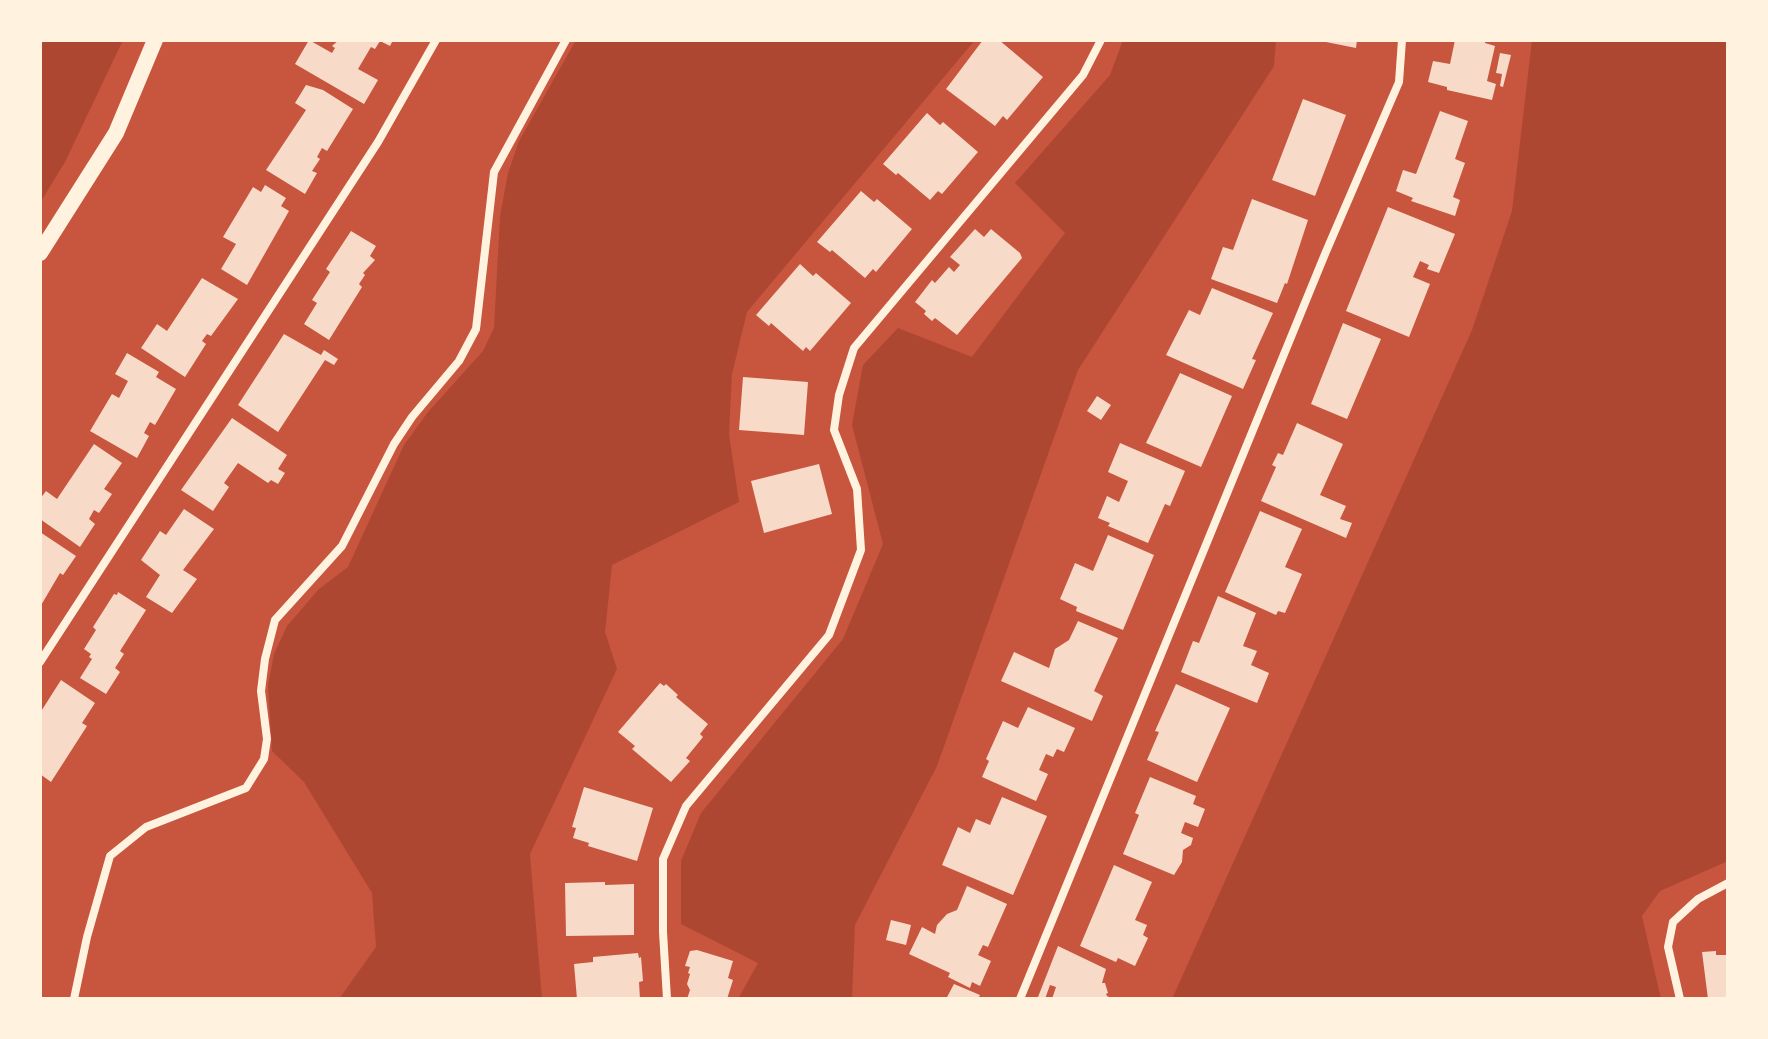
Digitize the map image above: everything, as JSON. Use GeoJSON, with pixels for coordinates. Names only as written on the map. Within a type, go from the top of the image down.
{"type":"FeatureCollection","features":[{"type":"Feature","properties":{"kind":"main road"},"geometry":{"type":"LineString","coordinates":[[40,253],[116,133],[155,40]]}},
{"type":"Feature","properties":{"kind":"street"},"geometry":{"type":"LineString","coordinates":[[40,662],[378,142],[436,40]]}},
{"type":"Feature","properties":{"kind":"street"},"geometry":{"type":"LineString","coordinates":[[74,999],[87,937],[110,856],[146,827],[246,788],[264,759],[267,739],[261,691],[275,620],[342,546],[394,444],[412,417],[459,361],[476,329],[494,172],[566,40]]}},
{"type":"Feature","properties":{"kind":"street"},"geometry":{"type":"LineString","coordinates":[[667,999],[663,859],[686,806],[829,635],[861,550],[857,489],[834,430],[839,395],[854,348],[1083,75],[1101,40]]}},
{"type":"Feature","properties":{"kind":"street"},"geometry":{"type":"LineString","coordinates":[[1020,999],[1325,254],[1399,82],[1402,40]]}},
{"type":"Feature","properties":{"kind":"street"},"geometry":{"type":"LineString","coordinates":[[1680,999],[1668,947],[1673,922],[1698,899],[1728,883]]}},
{"type":"Feature","properties":{"kind":"shaded area"},"geometry":{"type":"Polygon","coordinates":[[[40,40],[123,40],[65,162],[40,203],[40,40]]]}},
{"type":"Feature","properties":{"kind":"shaded area"},"geometry":{"type":"Polygon","coordinates":[[[576,40],[975,40],[747,312],[732,374],[729,434],[739,502],[612,565],[605,632],[617,669],[530,854],[542,999],[339,999],[376,947],[372,893],[304,782],[272,751],[268,686],[274,654],[287,626],[319,589],[348,567],[404,445],[428,412],[483,351],[494,328],[500,216],[508,173],[519,141],[576,40]]]}},
{"type":"Feature","properties":{"kind":"shaded area"},"geometry":{"type":"Polygon","coordinates":[[[1123,40],[1276,40],[1274,66],[1078,370],[937,766],[855,925],[852,999],[738,999],[758,963],[681,924],[681,861],[701,813],[843,639],[883,544],[852,425],[863,365],[898,328],[972,357],[1065,233],[1015,183],[1110,75],[1123,40]]]}},
{"type":"Feature","properties":{"kind":"shaded area"},"geometry":{"type":"Polygon","coordinates":[[[1532,40],[1728,40],[1728,861],[1660,891],[1642,916],[1661,999],[1172,999],[1472,330],[1512,211],[1532,40]]]}},
{"type":"Feature","properties":{"kind":"building"},"geometry":{"type":"Polygon","coordinates":[[[309,40],[332,53],[335,48],[332,46],[339,40],[393,40],[390,46],[380,41],[375,49],[371,47],[358,69],[378,80],[364,104],[295,64],[309,40]]]}},
{"type":"Feature","properties":{"kind":"building"},"geometry":{"type":"Polygon","coordinates":[[[983,40],[999,40],[1043,77],[1007,120],[1003,116],[995,126],[946,89],[983,40]]]}},
{"type":"Feature","properties":{"kind":"building"},"geometry":{"type":"Polygon","coordinates":[[[1316,40],[1357,40],[1356,48],[1316,40]]]}},
{"type":"Feature","properties":{"kind":"building"},"geometry":{"type":"Polygon","coordinates":[[[1455,40],[1485,40],[1485,43],[1495,46],[1487,81],[1496,84],[1492,100],[1447,90],[1447,87],[1428,82],[1433,61],[1450,64],[1455,40]]]}},
{"type":"Feature","properties":{"kind":"building"},"geometry":{"type":"Polygon","coordinates":[[[1500,53],[1511,55],[1503,87],[1500,86],[1502,74],[1496,73],[1500,53]]]}},
{"type":"Feature","properties":{"kind":"building"},"geometry":{"type":"Polygon","coordinates":[[[306,85],[323,90],[353,109],[327,151],[322,148],[317,157],[320,159],[312,171],[317,173],[305,194],[266,170],[306,110],[295,103],[306,85]]]}},
{"type":"Feature","properties":{"kind":"building"},"geometry":{"type":"Polygon","coordinates":[[[1303,99],[1346,115],[1315,196],[1272,180],[1303,99]]]}},
{"type":"Feature","properties":{"kind":"building"},"geometry":{"type":"Polygon","coordinates":[[[1440,111],[1468,121],[1455,159],[1465,163],[1453,197],[1460,200],[1455,216],[1411,201],[1413,198],[1396,191],[1403,170],[1416,174],[1440,111]]]}},
{"type":"Feature","properties":{"kind":"building"},"geometry":{"type":"Polygon","coordinates":[[[927,113],[940,125],[943,122],[978,152],[942,194],[938,191],[930,200],[883,164],[927,113]]]}},
{"type":"Feature","properties":{"kind":"building"},"geometry":{"type":"Polygon","coordinates":[[[265,185],[286,198],[281,206],[289,211],[247,285],[221,269],[236,244],[223,237],[253,187],[261,192],[265,185]]]}},
{"type":"Feature","properties":{"kind":"building"},"geometry":{"type":"Polygon","coordinates":[[[861,191],[874,202],[877,199],[912,229],[876,272],[873,269],[865,278],[832,250],[830,252],[817,242],[861,191]]]}},
{"type":"Feature","properties":{"kind":"building"},"geometry":{"type":"Polygon","coordinates":[[[1252,199],[1308,220],[1287,284],[1277,303],[1211,279],[1223,247],[1233,250],[1252,199]]]}},
{"type":"Feature","properties":{"kind":"building"},"geometry":{"type":"Polygon","coordinates":[[[1388,207],[1455,234],[1439,273],[1427,269],[1429,265],[1420,261],[1413,277],[1430,284],[1409,337],[1346,311],[1388,207]]]}},
{"type":"Feature","properties":{"kind":"building"},"geometry":{"type":"Polygon","coordinates":[[[975,229],[984,237],[991,229],[1022,258],[957,335],[935,318],[932,321],[915,302],[932,280],[935,283],[949,267],[954,272],[960,265],[950,257],[975,229]]]}},
{"type":"Feature","properties":{"kind":"building"},"geometry":{"type":"Polygon","coordinates":[[[351,231],[376,246],[370,256],[375,260],[363,273],[365,275],[359,284],[362,287],[329,340],[304,324],[317,303],[312,300],[330,272],[326,269],[351,231]]]}},
{"type":"Feature","properties":{"kind":"building"},"geometry":{"type":"Polygon","coordinates":[[[800,264],[813,276],[816,273],[851,303],[810,351],[806,347],[803,351],[771,323],[769,326],[756,315],[800,264]]]}},
{"type":"Feature","properties":{"kind":"building"},"geometry":{"type":"Polygon","coordinates":[[[202,278],[238,299],[211,336],[207,334],[202,341],[206,344],[185,377],[141,348],[157,324],[167,331],[202,278]]]}},
{"type":"Feature","properties":{"kind":"building"},"geometry":{"type":"Polygon","coordinates":[[[1212,288],[1273,313],[1252,359],[1256,360],[1243,389],[1166,355],[1189,310],[1200,315],[1212,288]]]}},
{"type":"Feature","properties":{"kind":"building"},"geometry":{"type":"Polygon","coordinates":[[[1343,323],[1381,339],[1347,419],[1311,404],[1343,323]]]}},
{"type":"Feature","properties":{"kind":"building"},"geometry":{"type":"Polygon","coordinates":[[[284,334],[321,355],[324,350],[338,359],[334,365],[325,360],[278,432],[238,405],[284,334]]]}},
{"type":"Feature","properties":{"kind":"building"},"geometry":{"type":"Polygon","coordinates":[[[127,353],[159,372],[156,377],[176,389],[155,425],[150,422],[144,433],[149,436],[137,458],[90,431],[112,394],[119,398],[128,381],[115,374],[127,353]]]}},
{"type":"Feature","properties":{"kind":"building"},"geometry":{"type":"Polygon","coordinates":[[[1180,373],[1232,396],[1201,467],[1146,443],[1180,373]]]}},
{"type":"Feature","properties":{"kind":"building"},"geometry":{"type":"Polygon","coordinates":[[[743,377],[808,382],[804,435],[739,430],[743,377]]]}},
{"type":"Feature","properties":{"kind":"building"},"geometry":{"type":"Polygon","coordinates":[[[1097,396],[1111,405],[1101,420],[1087,411],[1097,396]]]}},
{"type":"Feature","properties":{"kind":"building"},"geometry":{"type":"Polygon","coordinates":[[[232,418],[287,455],[278,469],[285,473],[278,484],[271,480],[268,483],[238,463],[224,483],[229,487],[213,511],[181,490],[232,418]]]}},
{"type":"Feature","properties":{"kind":"building"},"geometry":{"type":"Polygon","coordinates":[[[1297,423],[1343,444],[1320,495],[1346,506],[1340,519],[1352,523],[1346,538],[1261,501],[1276,467],[1272,465],[1278,453],[1283,455],[1297,423]]]}},
{"type":"Feature","properties":{"kind":"building"},"geometry":{"type":"Polygon","coordinates":[[[1120,443],[1185,471],[1170,506],[1165,504],[1148,543],[1108,526],[1110,523],[1098,518],[1107,496],[1119,502],[1128,481],[1108,472],[1120,443]]]}},
{"type":"Feature","properties":{"kind":"building"},"geometry":{"type":"Polygon","coordinates":[[[94,444],[122,463],[104,489],[112,494],[99,513],[94,510],[89,519],[95,524],[80,547],[40,519],[40,499],[46,491],[57,499],[94,444]]]}},
{"type":"Feature","properties":{"kind":"building"},"geometry":{"type":"Polygon","coordinates":[[[819,464],[832,514],[764,533],[751,481],[819,464]]]}},
{"type":"Feature","properties":{"kind":"building"},"geometry":{"type":"Polygon","coordinates":[[[184,509],[214,529],[183,570],[197,579],[172,613],[146,597],[160,575],[141,560],[160,531],[166,535],[184,509]]]}},
{"type":"Feature","properties":{"kind":"building"},"geometry":{"type":"Polygon","coordinates":[[[1260,511],[1302,529],[1285,567],[1302,574],[1285,613],[1278,611],[1276,615],[1225,592],[1260,511]]]}},
{"type":"Feature","properties":{"kind":"building"},"geometry":{"type":"Polygon","coordinates":[[[40,532],[76,556],[63,575],[60,573],[40,607],[40,532]]]}},
{"type":"Feature","properties":{"kind":"building"},"geometry":{"type":"Polygon","coordinates":[[[1108,535],[1154,555],[1123,630],[1076,611],[1077,607],[1060,599],[1075,563],[1093,571],[1108,535]]]}},
{"type":"Feature","properties":{"kind":"building"},"geometry":{"type":"Polygon","coordinates":[[[118,592],[146,610],[120,651],[124,654],[115,668],[120,672],[106,694],[80,678],[92,659],[84,649],[96,630],[93,627],[118,592]]]}},
{"type":"Feature","properties":{"kind":"building"},"geometry":{"type":"Polygon","coordinates":[[[1218,596],[1256,613],[1243,646],[1257,651],[1251,665],[1269,673],[1257,703],[1181,672],[1193,641],[1199,643],[1218,596]]]}},
{"type":"Feature","properties":{"kind":"building"},"geometry":{"type":"Polygon","coordinates":[[[1078,621],[1118,638],[1094,691],[1103,696],[1092,721],[1001,681],[1014,652],[1049,668],[1055,649],[1069,640],[1078,621]]]}},
{"type":"Feature","properties":{"kind":"building"},"geometry":{"type":"Polygon","coordinates":[[[61,680],[95,703],[82,723],[87,726],[51,782],[40,774],[40,713],[61,680]]]}},
{"type":"Feature","properties":{"kind":"building"},"geometry":{"type":"Polygon","coordinates":[[[660,683],[666,684],[678,695],[676,697],[708,724],[700,734],[703,737],[686,758],[690,761],[671,782],[632,749],[635,746],[618,732],[660,683]]]}},
{"type":"Feature","properties":{"kind":"building"},"geometry":{"type":"Polygon","coordinates":[[[1176,684],[1230,708],[1197,782],[1147,760],[1159,732],[1155,731],[1176,684]]]}},
{"type":"Feature","properties":{"kind":"building"},"geometry":{"type":"Polygon","coordinates":[[[1028,707],[1075,728],[1064,752],[1057,749],[1053,757],[1046,754],[1039,770],[1048,774],[1036,801],[982,777],[989,761],[986,759],[1003,721],[1018,728],[1028,707]]]}},
{"type":"Feature","properties":{"kind":"building"},"geometry":{"type":"Polygon","coordinates":[[[1150,777],[1196,796],[1193,804],[1205,809],[1198,827],[1185,822],[1181,833],[1193,838],[1191,845],[1183,850],[1182,862],[1174,875],[1123,854],[1150,777]]]}},
{"type":"Feature","properties":{"kind":"building"},"geometry":{"type":"Polygon","coordinates":[[[584,787],[653,808],[637,861],[588,846],[589,843],[573,838],[576,828],[572,827],[584,787]]]}},
{"type":"Feature","properties":{"kind":"building"},"geometry":{"type":"Polygon","coordinates":[[[1002,797],[1047,816],[1013,895],[942,865],[958,827],[970,833],[976,819],[990,825],[1002,797]]]}},
{"type":"Feature","properties":{"kind":"building"},"geometry":{"type":"Polygon","coordinates":[[[1114,865],[1152,882],[1135,920],[1147,925],[1143,935],[1148,938],[1135,966],[1118,958],[1116,962],[1080,946],[1114,865]]]}},
{"type":"Feature","properties":{"kind":"building"},"geometry":{"type":"Polygon","coordinates":[[[605,882],[605,885],[634,884],[634,935],[566,936],[565,883],[605,882]]]}},
{"type":"Feature","properties":{"kind":"building"},"geometry":{"type":"Polygon","coordinates":[[[967,886],[1007,904],[988,947],[983,945],[978,955],[991,961],[980,986],[972,982],[970,988],[948,977],[950,973],[909,954],[922,927],[935,934],[937,925],[947,914],[957,910],[967,886]]]}},
{"type":"Feature","properties":{"kind":"building"},"geometry":{"type":"Polygon","coordinates":[[[891,920],[911,925],[906,945],[886,940],[891,920]]]}},
{"type":"Feature","properties":{"kind":"building"},"geometry":{"type":"Polygon","coordinates":[[[1058,946],[1106,969],[1102,983],[1105,983],[1107,996],[1113,999],[1052,999],[1056,987],[1050,985],[1045,999],[1038,997],[1058,946]]]}},
{"type":"Feature","properties":{"kind":"building"},"geometry":{"type":"Polygon","coordinates":[[[697,950],[733,961],[728,978],[733,980],[727,999],[687,999],[690,967],[685,966],[690,951],[697,950]]]}},
{"type":"Feature","properties":{"kind":"building"},"geometry":{"type":"Polygon","coordinates":[[[1716,951],[1716,955],[1728,955],[1728,999],[1708,999],[1702,952],[1716,951]]]}},
{"type":"Feature","properties":{"kind":"building"},"geometry":{"type":"Polygon","coordinates":[[[638,953],[643,981],[639,982],[640,999],[577,999],[574,964],[593,962],[593,957],[638,953]]]}},
{"type":"Feature","properties":{"kind":"building"},"geometry":{"type":"Polygon","coordinates":[[[954,984],[980,995],[978,999],[946,999],[954,984]]]}}]}
